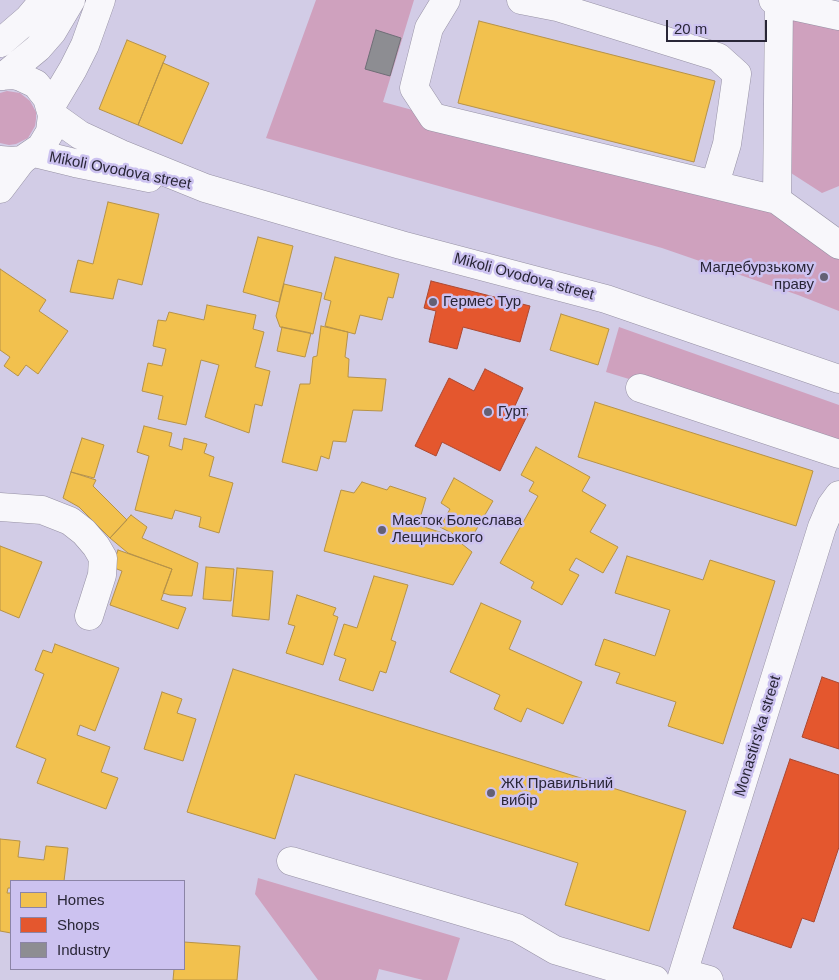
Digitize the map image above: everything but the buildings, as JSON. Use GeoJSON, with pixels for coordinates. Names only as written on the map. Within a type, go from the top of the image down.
{"type":"FeatureCollection","features":[{"type":"Feature","properties":{"kind":"main road"},"geometry":{"type":"LineString","coordinates":[[0,43],[28,19],[44,0]]}},
{"type":"Feature","properties":{"kind":"main road"},"geometry":{"type":"LineString","coordinates":[[2,76],[38,48],[52,32],[72,0]]}},
{"type":"Feature","properties":{"kind":"main road"},"geometry":{"type":"LineString","coordinates":[[0,189],[19,158],[41,147],[50,132],[52,110],[81,53],[102,0]]}},
{"type":"Feature","properties":{"kind":"main road"},"geometry":{"type":"LineString","coordinates":[[446,0],[429,28],[414,88],[433,117],[777,200],[839,245]]}},
{"type":"Feature","properties":{"kind":"main road"},"geometry":{"type":"LineString","coordinates":[[521,0],[557,7],[718,57],[736,74],[727,144],[714,184]]}},
{"type":"Feature","properties":{"kind":"main road"},"geometry":{"type":"LineString","coordinates":[[777,200],[776,1],[839,16]]}},
{"type":"Feature","properties":{"kind":"main road"},"geometry":{"type":"LineString","coordinates":[[2,76],[21,76],[36,84],[42,90],[52,110]]}},
{"type":"Feature","properties":{"kind":"main road","name":"Mikoli Ovodova street"},"geometry":{"type":"LineString","coordinates":[[52,110],[80,135],[205,188],[401,245],[606,299],[839,379]]}},
{"type":"Feature","properties":{"kind":"main road","name":"Mikoli Ovodova street"},"geometry":{"type":"LineString","coordinates":[[19,158],[116,172],[205,188]]}},
{"type":"Feature","properties":{"kind":"main road"},"geometry":{"type":"LineString","coordinates":[[640,388],[839,454]]}},
{"type":"Feature","properties":{"kind":"main road","name":"Monastirs'ka street"},"geometry":{"type":"LineString","coordinates":[[691,978],[822,527],[831,506],[839,495]]}},
{"type":"Feature","properties":{"kind":"main road"},"geometry":{"type":"LineString","coordinates":[[0,507],[42,510],[70,521],[84,532],[96,546],[103,558],[102,575],[89,616]]}},
{"type":"Feature","properties":{"kind":"main road"},"geometry":{"type":"LineString","coordinates":[[291,861],[517,928],[555,950],[654,980]]}},
{"type":"Feature","properties":{"kind":"shaded area"},"geometry":{"type":"Polygon","coordinates":[[[316,0],[414,0],[383,102],[659,177],[777,200],[839,245],[839,311],[662,248],[266,138],[316,0]]]}},
{"type":"Feature","properties":{"kind":"shaded area"},"geometry":{"type":"Polygon","coordinates":[[[779,3],[839,16],[839,186],[822,193],[777,164],[779,3]]]}},
{"type":"Feature","properties":{"kind":"shaded area"},"geometry":{"type":"Polygon","coordinates":[[[7,91],[20,93],[30,101],[36,112],[35,126],[28,138],[9,145],[0,143],[0,93],[7,91]]]}},
{"type":"Feature","properties":{"kind":"shaded area"},"geometry":{"type":"Polygon","coordinates":[[[619,327],[839,405],[839,443],[606,372],[619,327]]]}},
{"type":"Feature","properties":{"kind":"shaded area"},"geometry":{"type":"Polygon","coordinates":[[[258,878],[460,938],[447,980],[423,980],[379,969],[376,980],[318,980],[255,894],[258,878]]]}},
{"type":"Feature","properties":{"kind":"place","name":"Магдебурзькому праву"},"geometry":{"type":"Point","coordinates":[824,277]}},
{"type":"Feature","properties":{"kind":"place","name":"Гермес Тур"},"geometry":{"type":"Point","coordinates":[433,302]}},
{"type":"Feature","properties":{"kind":"place","name":"Гурт"},"geometry":{"type":"Point","coordinates":[488,412]}},
{"type":"Feature","properties":{"kind":"place","name":"Маєток Болеслава Лещинського"},"geometry":{"type":"Point","coordinates":[382,530]}},
{"type":"Feature","properties":{"kind":"place","name":"ЖК Правильний вибір"},"geometry":{"type":"Point","coordinates":[491,793]}}]}
